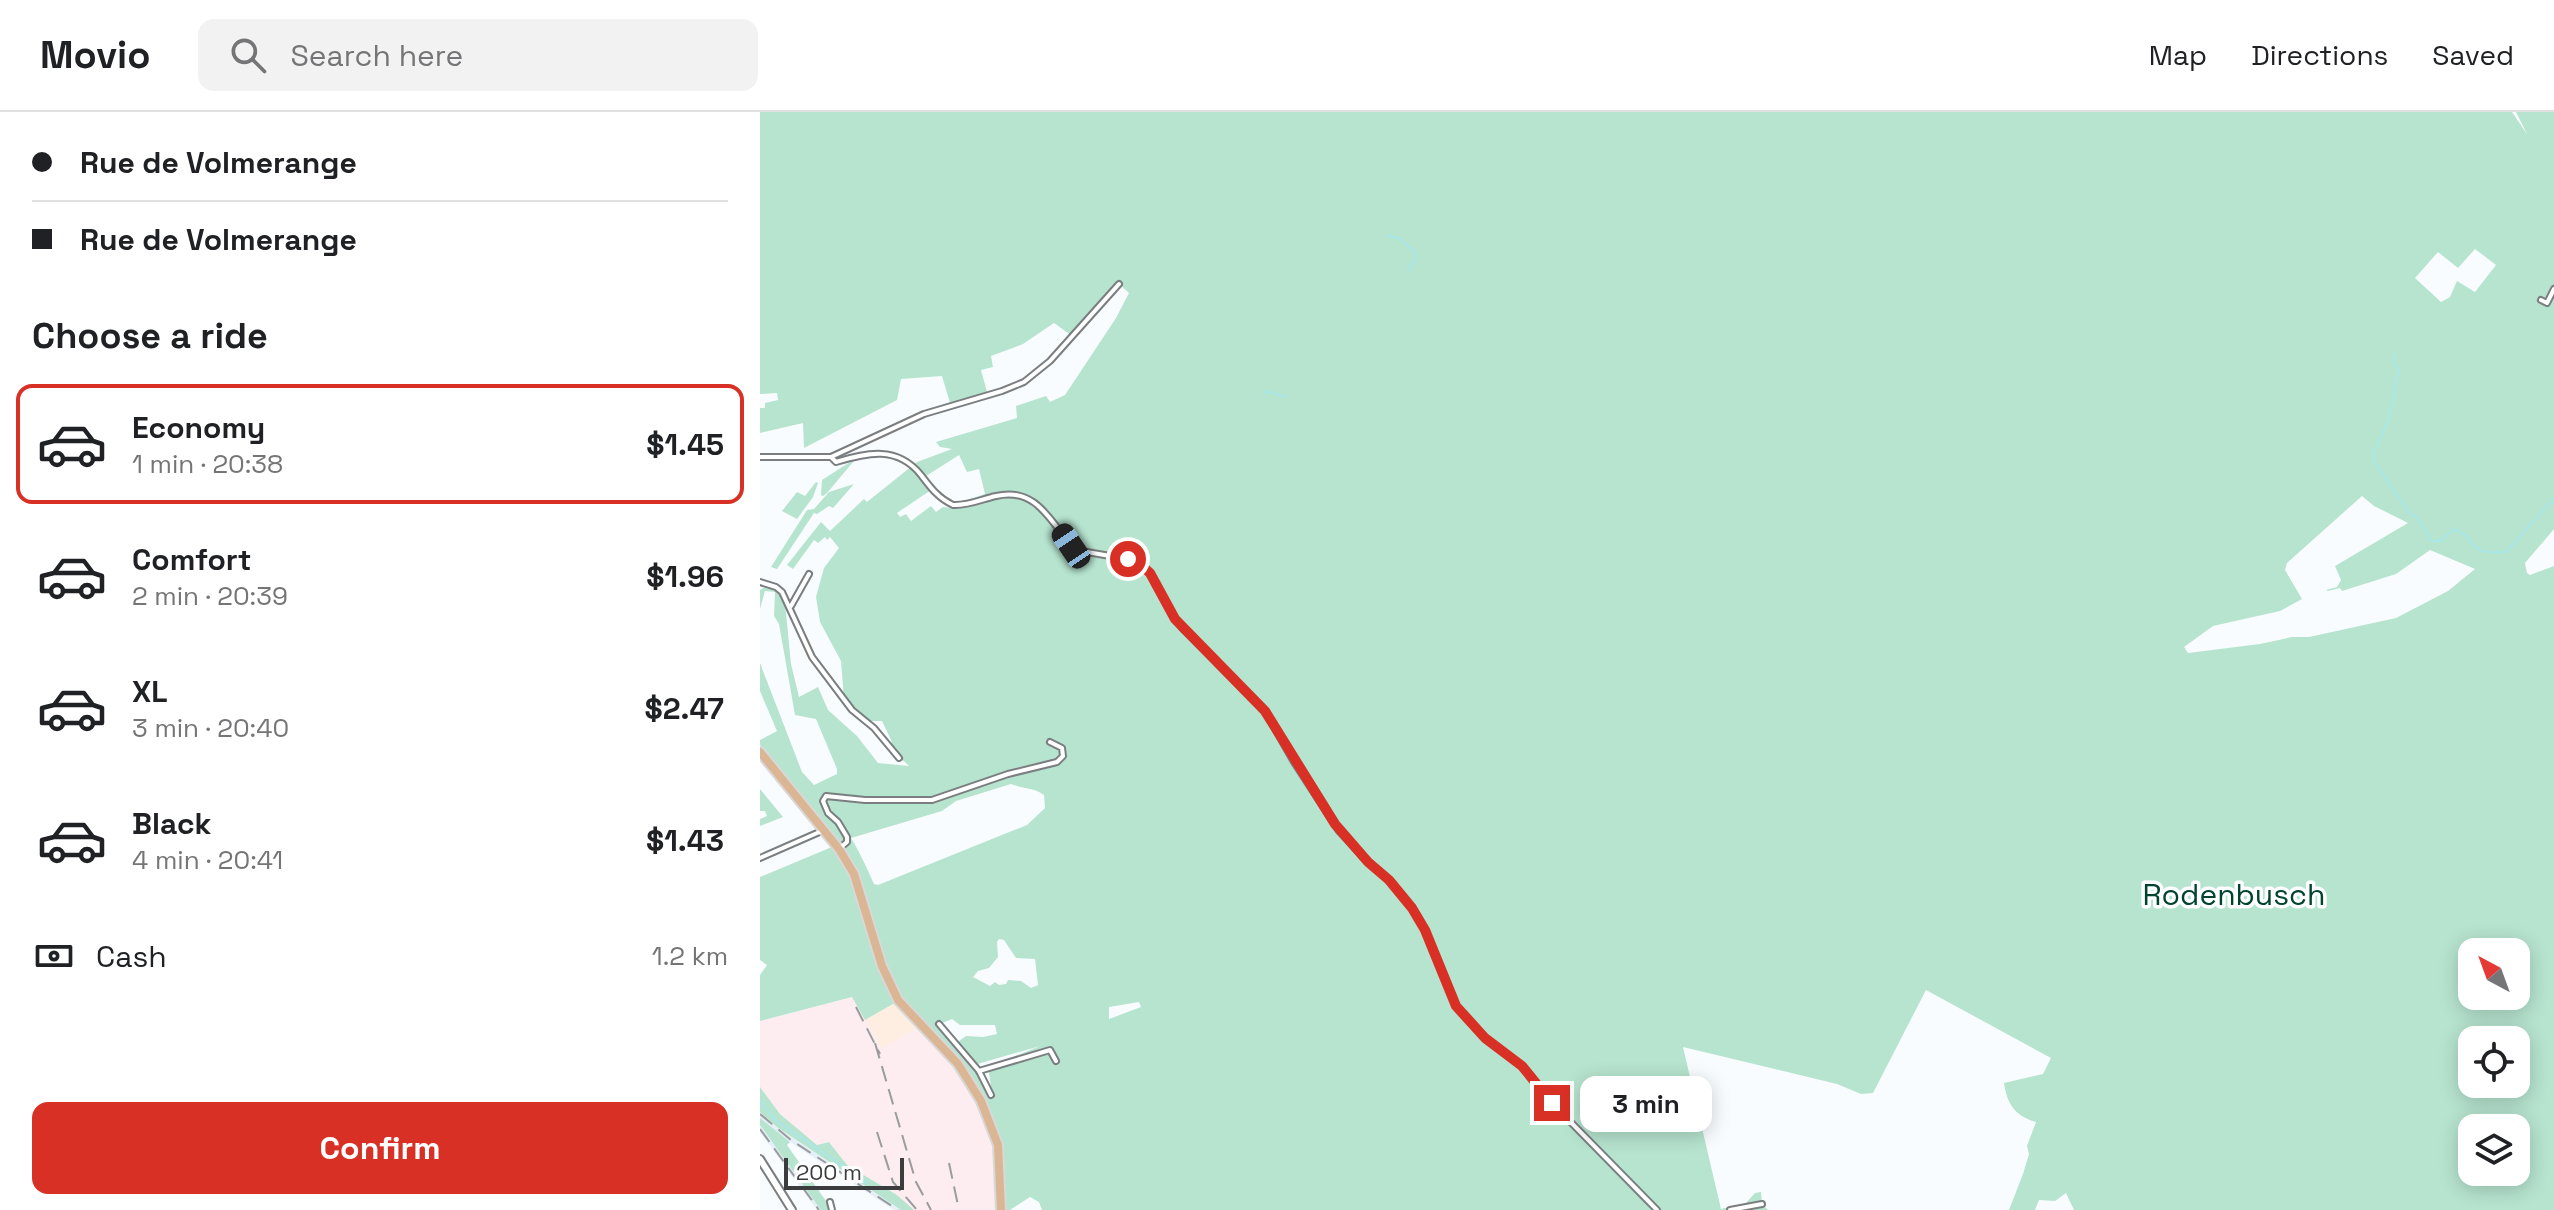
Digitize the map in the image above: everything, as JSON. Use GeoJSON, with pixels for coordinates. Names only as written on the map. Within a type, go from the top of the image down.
{"type":"FeatureCollection","features":[{"type":"Feature","properties":{"kind":"main road"},"geometry":{"type":"LineString","coordinates":[[760,752],[839,849],[860,889],[891,990],[958,1064],[973,1086],[998,1145],[1001,1210]]}},
{"type":"Feature","properties":{"kind":"main road"},"geometry":{"type":"LineString","coordinates":[[760,1159],[792,1210]]}},
{"type":"Feature","properties":{"kind":"street"},"geometry":{"type":"LineString","coordinates":[[760,457],[831,457],[924,414],[1024,382],[1050,361],[1119,284]]}},
{"type":"Feature","properties":{"kind":"street"},"geometry":{"type":"LineString","coordinates":[[2544,304],[2554,289]]}},
{"type":"Feature","properties":{"kind":"street"},"geometry":{"type":"LineString","coordinates":[[831,457],[836,462],[880,452],[893,454],[913,466],[931,490],[953,505],[1008,494],[1028,498],[1052,519],[1075,550],[1128,559],[1146,569],[1175,619],[1265,711],[1339,831],[1389,880],[1412,908],[1425,930],[1456,1006],[1485,1038],[1522,1066],[1552,1103],[1657,1210]]}},
{"type":"Feature","properties":{"kind":"street"},"geometry":{"type":"LineString","coordinates":[[791,606],[809,574]]}},
{"type":"Feature","properties":{"kind":"street"},"geometry":{"type":"LineString","coordinates":[[760,582],[776,587],[791,606],[800,636],[812,657],[852,710],[878,733],[899,758]]}},
{"type":"Feature","properties":{"kind":"street"},"geometry":{"type":"LineString","coordinates":[[839,849],[847,842],[847,837],[826,810],[823,801],[826,796],[920,801],[944,797],[987,780],[1057,762],[1063,756],[1062,748],[1050,742]]}},
{"type":"Feature","properties":{"kind":"street"},"geometry":{"type":"LineString","coordinates":[[760,858],[824,830]]}},
{"type":"Feature","properties":{"kind":"street"},"geometry":{"type":"LineString","coordinates":[[939,1024],[979,1071],[991,1095]]}},
{"type":"Feature","properties":{"kind":"street"},"geometry":{"type":"LineString","coordinates":[[979,1071],[1050,1050],[1056,1061]]}},
{"type":"Feature","properties":{"kind":"street"},"geometry":{"type":"LineString","coordinates":[[973,1086],[983,1081]]}},
{"type":"Feature","properties":{"kind":"street"},"geometry":{"type":"LineString","coordinates":[[830,1202],[832,1210]]}},
{"type":"Feature","properties":{"kind":"street"},"geometry":{"type":"LineString","coordinates":[[1730,1210],[1762,1204]]}},
{"type":"Feature","properties":{"kind":"shaded area"},"geometry":{"type":"Polygon","coordinates":[[[853,997],[882,1049],[921,1026],[973,1086],[998,1145],[1001,1210],[914,1210],[897,1195],[847,1165],[829,1142],[817,1145],[780,1114],[760,1087],[760,1021],[853,997]]]}},
{"type":"Feature","properties":{"kind":"shaded area"},"geometry":{"type":"Polygon","coordinates":[[[898,1000],[921,1026],[882,1050],[865,1020],[898,1000]]]}},
{"type":"Feature","properties":{"kind":"shaded area"},"geometry":{"type":"Polygon","coordinates":[[[760,1112],[793,1138],[901,1210],[894,1210],[790,1142],[760,1118],[760,1112]]]}},
{"type":"Feature","properties":{"kind":"shaded area"},"geometry":{"type":"Polygon","coordinates":[[[760,1125],[821,1210],[817,1210],[760,1132],[760,1125]]]}},
{"type":"Feature","properties":{"kind":"green space","name":"Rodenbusch"},"geometry":{"type":"Polygon","coordinates":[[[760,112],[2512,112],[2527,134],[2516,112],[2554,112],[2554,529],[2525,563],[2530,575],[2554,566],[2554,1210],[2074,1210],[2066,1193],[2055,1201],[2039,1200],[2035,1210],[2009,1210],[2023,1174],[2029,1154],[2027,1146],[2036,1122],[2013,1108],[2004,1083],[2043,1074],[2051,1058],[1926,990],[1873,1093],[1861,1094],[1837,1084],[1683,1047],[1721,1209],[1746,1203],[1755,1193],[1761,1192],[1762,1204],[1768,1210],[1042,1210],[1039,1202],[1030,1197],[1010,1210],[1001,1210],[1000,1157],[973,1086],[898,1001],[865,1020],[852,997],[760,1021],[760,975],[767,965],[760,960],[760,877],[839,844],[760,745],[760,740],[777,731],[760,691],[760,663],[802,772],[814,785],[837,774],[816,719],[795,715],[779,624],[774,616],[775,592],[765,591],[760,609],[760,590],[775,588],[785,603],[791,664],[799,697],[818,687],[828,710],[857,736],[878,763],[909,766],[894,752],[882,721],[865,721],[844,700],[841,661],[820,622],[816,597],[824,568],[839,548],[830,537],[818,543],[814,540],[793,569],[787,565],[821,522],[830,531],[864,499],[867,502],[917,462],[952,449],[940,447],[936,442],[1017,418],[1016,406],[1046,396],[1050,402],[1065,395],[1129,293],[1119,284],[1072,336],[1054,323],[1023,344],[991,356],[993,367],[981,370],[987,392],[950,403],[942,376],[901,379],[897,400],[804,448],[803,423],[760,433],[760,408],[765,408],[765,403],[778,400],[777,393],[760,394],[760,112]],[[2475,249],[2458,268],[2438,252],[2415,278],[2441,302],[2450,297],[2457,281],[2475,292],[2496,265],[2475,249]],[[959,455],[923,478],[931,490],[897,513],[900,517],[906,514],[911,521],[931,506],[936,512],[943,507],[965,505],[970,499],[985,494],[979,469],[967,472],[959,455]],[[2362,496],[2287,563],[2285,570],[2302,599],[2280,611],[2213,626],[2184,647],[2188,653],[2309,637],[2396,618],[2448,591],[2475,569],[2430,550],[2396,574],[2342,591],[2340,588],[2326,590],[2337,587],[2341,580],[2335,566],[2408,523],[2374,506],[2362,496]],[[1011,784],[956,801],[942,811],[851,838],[874,884],[1027,825],[1045,808],[1044,795],[1011,784]],[[1004,940],[997,942],[998,957],[989,968],[978,971],[973,977],[990,986],[995,982],[1006,984],[1008,980],[1021,981],[1031,988],[1038,985],[1035,959],[1016,958],[1004,940]],[[1139,1002],[1109,1007],[1109,1019],[1141,1007],[1139,1002]],[[952,1019],[940,1024],[955,1044],[966,1036],[997,1034],[995,1025],[960,1025],[952,1019]],[[1040,1046],[974,1065],[993,1099],[988,1067],[1040,1046]]]}},
{"type":"Feature","properties":{"kind":"green space"},"geometry":{"type":"Polygon","coordinates":[[[851,457],[855,457],[853,462],[827,493],[821,495],[822,480],[850,462],[851,457]]]}},
{"type":"Feature","properties":{"kind":"green space"},"geometry":{"type":"Polygon","coordinates":[[[816,482],[813,497],[797,519],[782,511],[797,492],[805,496],[816,482]]]}},
{"type":"Feature","properties":{"kind":"green space"},"geometry":{"type":"Polygon","coordinates":[[[854,484],[833,508],[829,506],[814,513],[777,569],[771,567],[807,510],[814,509],[829,492],[854,484]]]}},
{"type":"Feature","properties":{"kind":"green space"},"geometry":{"type":"Polygon","coordinates":[[[760,789],[783,817],[760,826],[760,819],[767,816],[765,811],[760,811],[760,789]]]}},
{"type":"Feature","properties":{"kind":"green space"},"geometry":{"type":"Polygon","coordinates":[[[760,1087],[780,1114],[817,1145],[829,1142],[847,1165],[897,1195],[914,1210],[901,1210],[777,1127],[760,1112],[760,1087]]]}},
{"type":"Feature","properties":{"kind":"green space"},"geometry":{"type":"Polygon","coordinates":[[[760,1118],[790,1142],[787,1145],[829,1210],[821,1210],[760,1125],[760,1118]]]}},
{"type":"Feature","properties":{"kind":"waterway"},"geometry":{"type":"LineString","coordinates":[[1387,236],[1399,238],[1416,253],[1416,260],[1409,271]]}},
{"type":"Feature","properties":{"kind":"waterway"},"geometry":{"type":"LineString","coordinates":[[2394,354],[2394,363],[2399,370],[2389,417],[2373,461],[2431,541],[2440,541],[2454,529],[2478,549],[2506,552],[2554,498]]}},
{"type":"Feature","properties":{"kind":"waterway"},"geometry":{"type":"LineString","coordinates":[[1264,395],[1267,391],[1286,397]]}},
{"type":"Feature","properties":{"kind":"waterway"},"geometry":{"type":"LineString","coordinates":[[760,1100],[775,1120],[868,1183]]}},
{"type":"Feature","properties":{"kind":"railway"},"geometry":{"type":"LineString","coordinates":[[856,1007],[880,1054]]}},
{"type":"Feature","properties":{"kind":"railway"},"geometry":{"type":"LineString","coordinates":[[875,1043],[916,1182],[931,1210]]}},
{"type":"Feature","properties":{"kind":"railway"},"geometry":{"type":"LineString","coordinates":[[760,1114],[791,1140],[898,1210]]}},
{"type":"Feature","properties":{"kind":"railway"},"geometry":{"type":"LineString","coordinates":[[760,1129],[819,1210]]}},
{"type":"Feature","properties":{"kind":"railway"},"geometry":{"type":"LineString","coordinates":[[877,1132],[893,1182],[917,1210]]}},
{"type":"Feature","properties":{"kind":"railway"},"geometry":{"type":"LineString","coordinates":[[949,1163],[959,1210]]}},
{"type":"Feature","properties":{"kind":"route"},"geometry":{"type":"LineString","coordinates":[[1128,559],[1150,573],[1183,629],[1265,711],[1339,831],[1399,890],[1425,930],[1456,1006],[1485,1038],[1522,1066],[1552,1103]]}}]}
